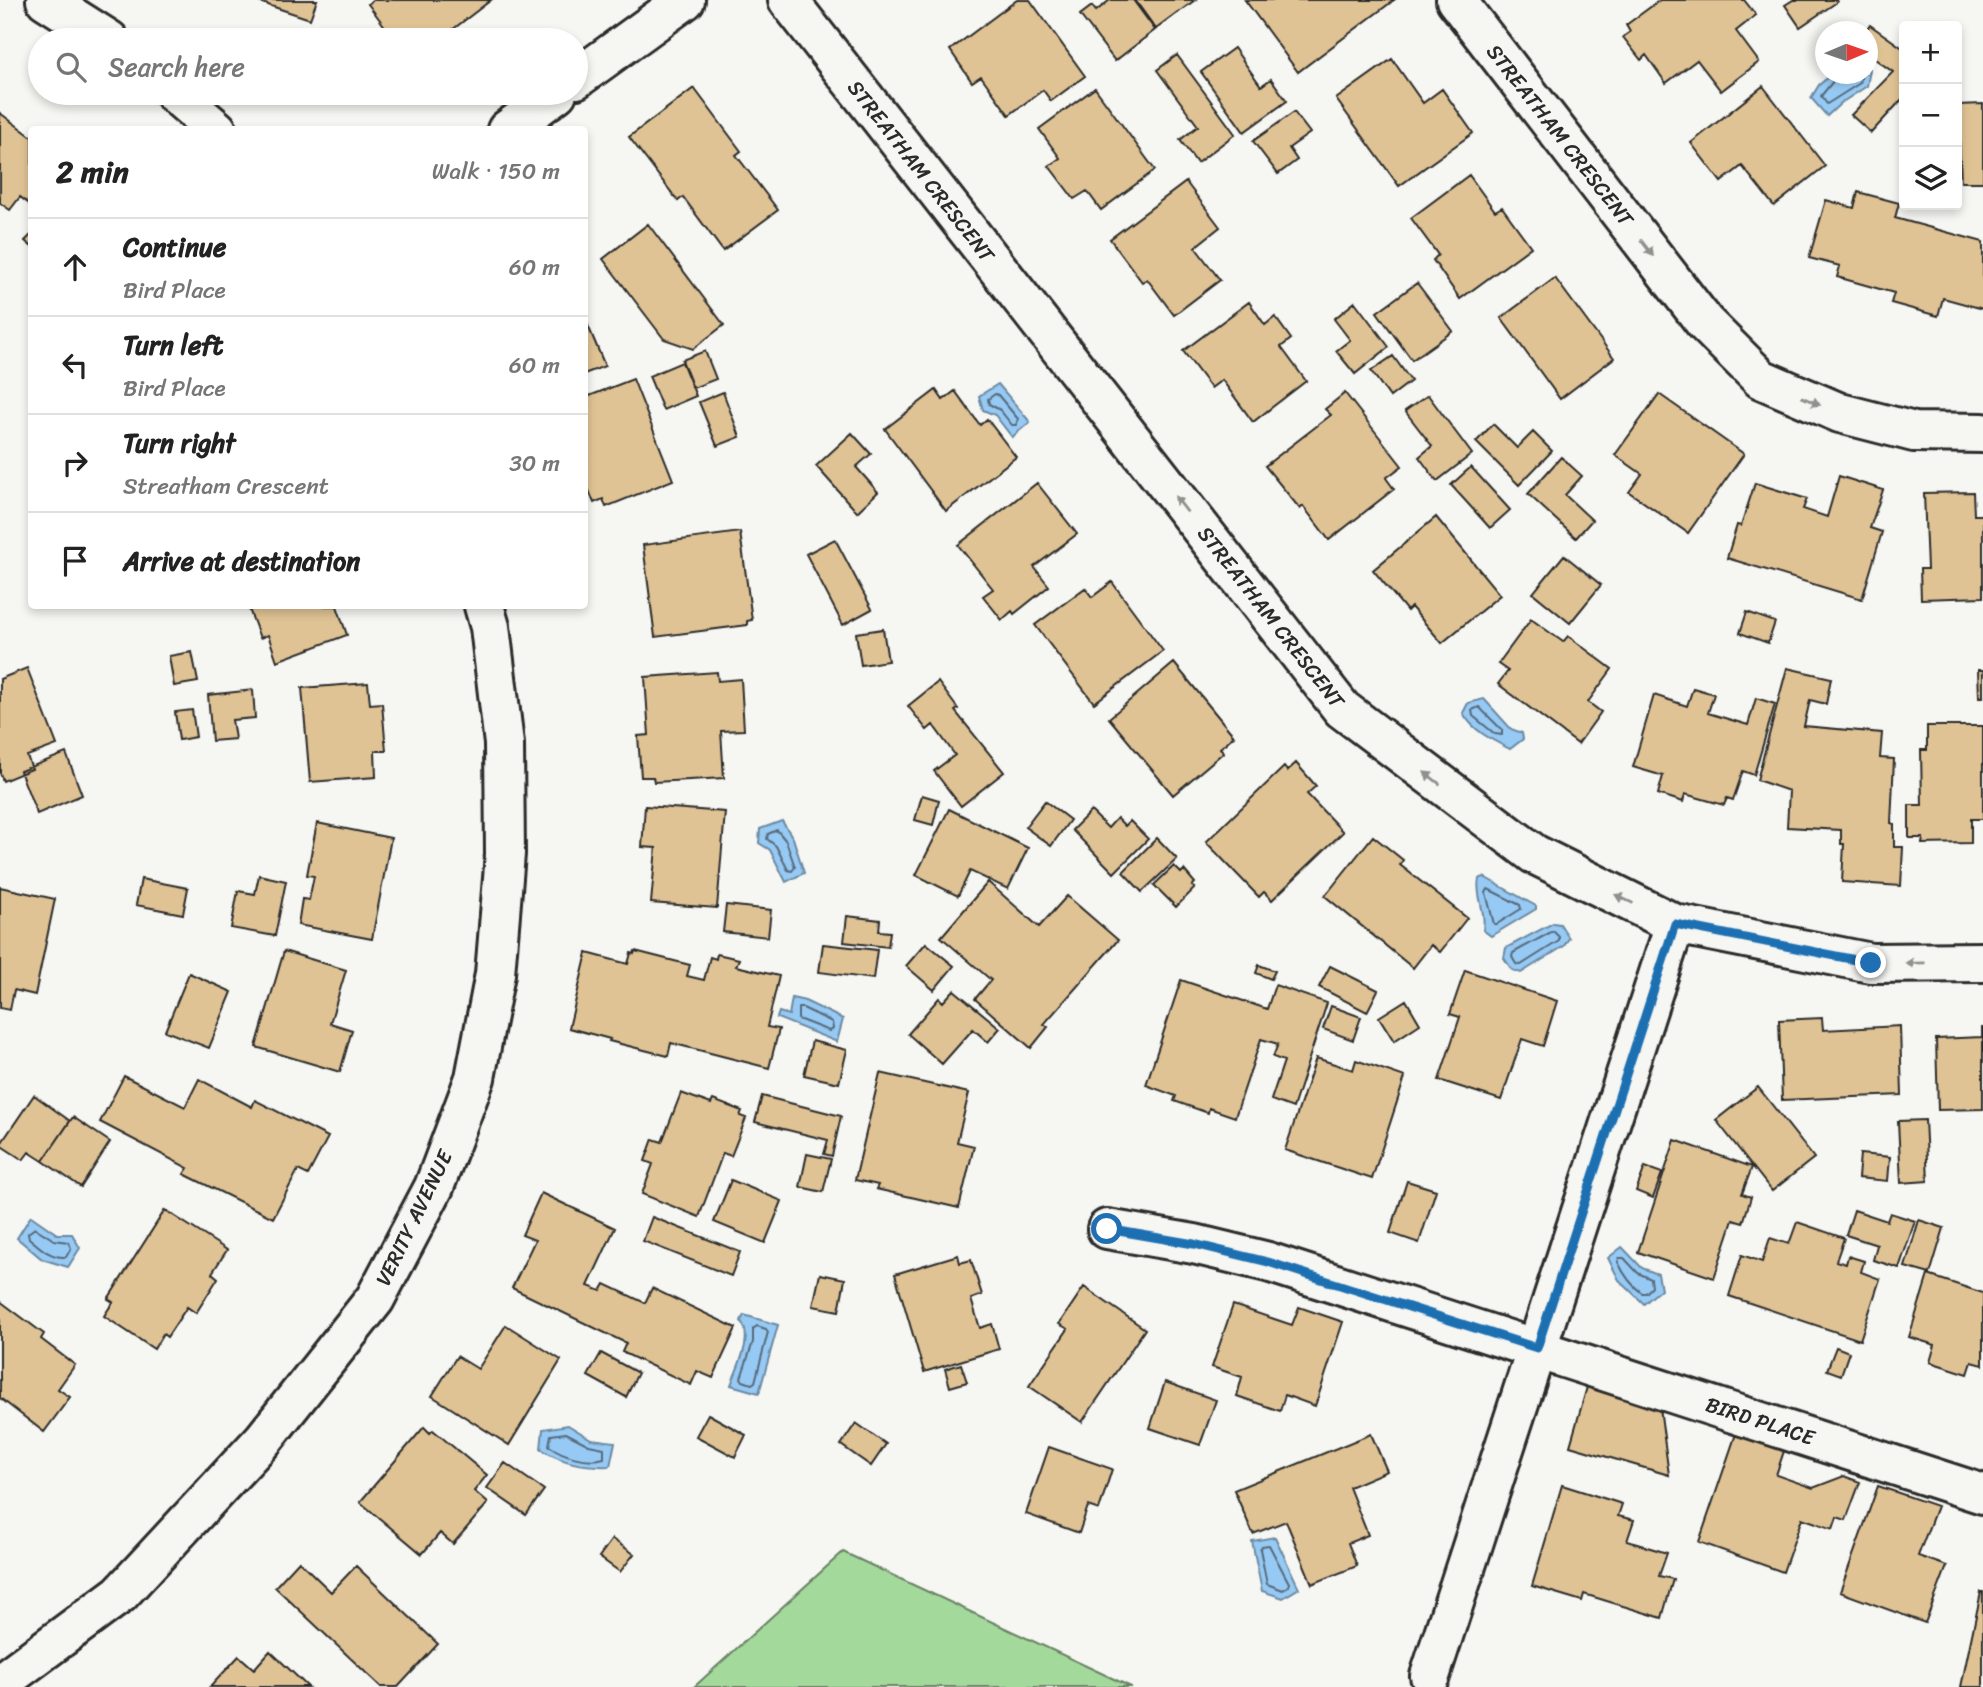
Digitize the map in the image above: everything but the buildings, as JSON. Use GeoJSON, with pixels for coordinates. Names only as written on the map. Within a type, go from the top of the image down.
{"type":"FeatureCollection","features":[{"type":"Feature","properties":{"kind":"street"},"geometry":{"type":"LineString","coordinates":[[46,0],[90,28]]}},
{"type":"Feature","properties":{"kind":"street"},"geometry":{"type":"LineString","coordinates":[[588,70],[685,0]]}},
{"type":"Feature","properties":{"kind":"street","name":"STREATHAM CRESCENT"},"geometry":{"type":"LineString","coordinates":[[788,0],[1342,709],[1534,854],[1675,924],[1871,963],[1983,962]]}},
{"type":"Feature","properties":{"kind":"street","name":"STREATHAM CRESCENT"},"geometry":{"type":"LineString","coordinates":[[1457,0],[1705,323],[1761,379],[1840,414],[1914,432],[1983,433]]}},
{"type":"Feature","properties":{"kind":"street"},"geometry":{"type":"LineString","coordinates":[[188,105],[212,126]]}},
{"type":"Feature","properties":{"kind":"street"},"geometry":{"type":"LineString","coordinates":[[512,126],[541,105]]}},
{"type":"Feature","properties":{"kind":"street","name":"VERITY AVENUE"},"geometry":{"type":"LineString","coordinates":[[0,1683],[120,1594],[263,1440],[375,1299],[434,1187],[475,1078],[496,961],[505,853],[504,744],[490,627],[485,609]]}},
{"type":"Feature","properties":{"kind":"street"},"geometry":{"type":"LineString","coordinates":[[1430,1676],[1675,924]]}},
{"type":"Feature","properties":{"kind":"street","name":"BIRD PLACE"},"geometry":{"type":"LineString","coordinates":[[1107,1229],[1194,1244],[1268,1262],[1983,1494]]}},
{"type":"Feature","properties":{"kind":"green space"},"geometry":{"type":"Polygon","coordinates":[[[843,1552],[1131,1687],[694,1687],[843,1552]]]}},
{"type":"Feature","properties":{"kind":"water"},"geometry":{"type":"Polygon","coordinates":[[[1867,84],[1827,116],[1811,98],[1819,85],[1867,84]]]}},
{"type":"Feature","properties":{"kind":"water"},"geometry":{"type":"Polygon","coordinates":[[[998,384],[1030,422],[1012,437],[995,415],[983,410],[979,396],[998,384]]]}},
{"type":"Feature","properties":{"kind":"water"},"geometry":{"type":"Polygon","coordinates":[[[1484,699],[1511,729],[1522,733],[1523,739],[1510,749],[1478,730],[1463,713],[1468,703],[1484,699]]]}},
{"type":"Feature","properties":{"kind":"water"},"geometry":{"type":"Polygon","coordinates":[[[782,821],[793,838],[804,873],[786,882],[770,850],[759,843],[760,829],[782,821]]]}},
{"type":"Feature","properties":{"kind":"water"},"geometry":{"type":"Polygon","coordinates":[[[1484,877],[1536,906],[1536,909],[1491,936],[1483,930],[1484,917],[1478,892],[1479,879],[1484,877]]]}},
{"type":"Feature","properties":{"kind":"water"},"geometry":{"type":"Polygon","coordinates":[[[1553,923],[1560,924],[1569,938],[1564,946],[1521,973],[1512,970],[1504,958],[1506,948],[1553,923]]]}},
{"type":"Feature","properties":{"kind":"water"},"geometry":{"type":"Polygon","coordinates":[[[792,998],[805,1001],[843,1019],[837,1042],[777,1018],[779,1012],[789,1015],[792,998]]]}},
{"type":"Feature","properties":{"kind":"water"},"geometry":{"type":"Polygon","coordinates":[[[31,1216],[57,1234],[72,1234],[80,1248],[68,1267],[42,1259],[17,1238],[31,1216]]]}},
{"type":"Feature","properties":{"kind":"water"},"geometry":{"type":"Polygon","coordinates":[[[1622,1247],[1642,1268],[1658,1274],[1661,1289],[1644,1304],[1619,1280],[1608,1258],[1622,1247]]]}},
{"type":"Feature","properties":{"kind":"water"},"geometry":{"type":"Polygon","coordinates":[[[744,1315],[778,1325],[759,1393],[731,1385],[745,1344],[745,1328],[741,1321],[744,1315]]]}},
{"type":"Feature","properties":{"kind":"water"},"geometry":{"type":"Polygon","coordinates":[[[568,1425],[591,1439],[615,1442],[610,1466],[574,1463],[541,1449],[543,1429],[568,1425]]]}},
{"type":"Feature","properties":{"kind":"water"},"geometry":{"type":"Polygon","coordinates":[[[1275,1537],[1299,1588],[1283,1598],[1262,1591],[1252,1541],[1275,1537]]]}},
{"type":"Feature","properties":{"kind":"route"},"geometry":{"type":"LineString","coordinates":[[1107,1229],[1194,1244],[1268,1262],[1537,1348],[1675,924],[1871,963]]}}]}
